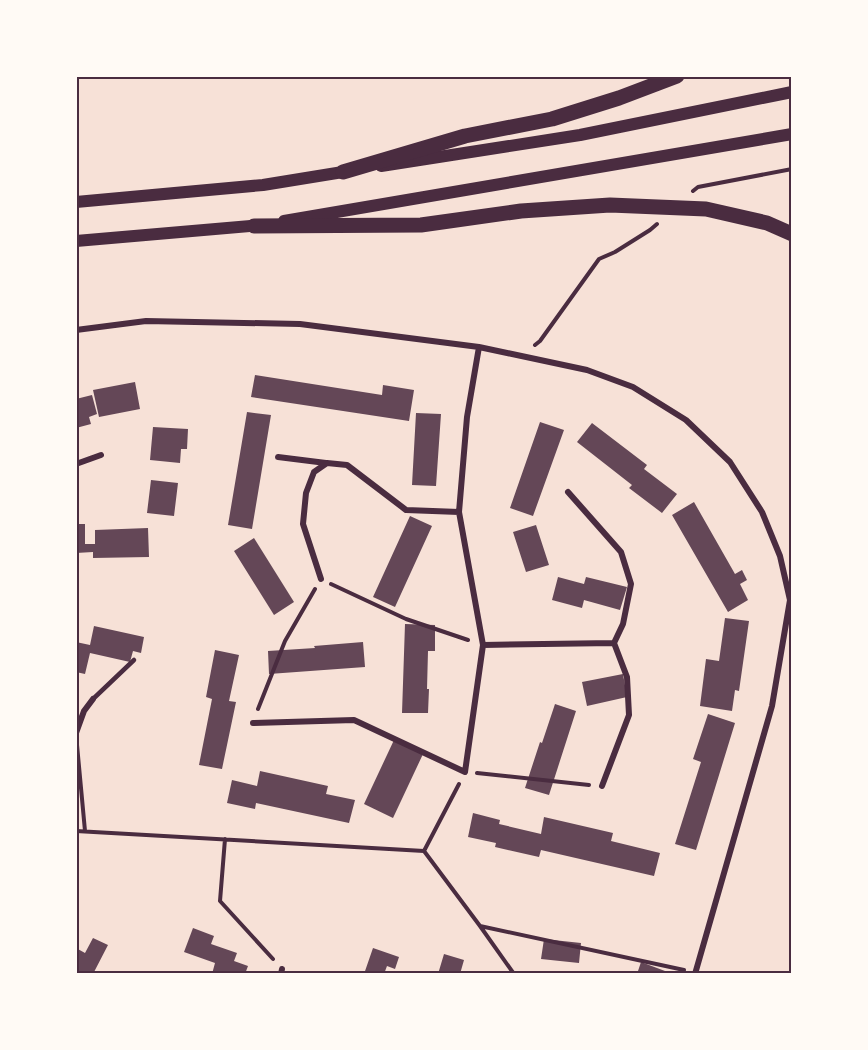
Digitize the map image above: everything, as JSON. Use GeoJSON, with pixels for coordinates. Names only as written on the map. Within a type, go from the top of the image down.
{"type":"FeatureCollection","features":[{"type":"Feature","properties":{"kind":"highway"},"geometry":{"type":"LineString","coordinates":[[343,172],[465,136],[552,119],[620,98],[677,76]]}},
{"type":"Feature","properties":{"kind":"highway"},"geometry":{"type":"LineString","coordinates":[[254,226],[421,225],[521,211],[610,205],[706,209],[766,223],[792,234]]}},
{"type":"Feature","properties":{"kind":"main road"},"geometry":{"type":"LineString","coordinates":[[76,202],[263,185],[580,135],[792,92]]}},
{"type":"Feature","properties":{"kind":"main road"},"geometry":{"type":"LineString","coordinates":[[76,242],[254,226],[792,134]]}},
{"type":"Feature","properties":{"kind":"street"},"geometry":{"type":"LineString","coordinates":[[76,330],[146,321],[300,324],[479,346],[587,370],[633,387],[686,420],[730,462],[762,512],[780,556],[790,600],[772,706],[696,973]]}},
{"type":"Feature","properties":{"kind":"street"},"geometry":{"type":"LineString","coordinates":[[253,723],[354,720],[465,772],[483,645],[459,512],[467,417],[479,346]]}},
{"type":"Feature","properties":{"kind":"street"},"geometry":{"type":"LineString","coordinates":[[76,464],[101,454]]}},
{"type":"Feature","properties":{"kind":"street"},"geometry":{"type":"LineString","coordinates":[[278,457],[347,465],[406,510],[459,512]]}},
{"type":"Feature","properties":{"kind":"street"},"geometry":{"type":"LineString","coordinates":[[321,579],[303,525],[306,493],[314,472],[327,463]]}},
{"type":"Feature","properties":{"kind":"street"},"geometry":{"type":"LineString","coordinates":[[568,492],[621,552],[631,584],[623,624],[614,643],[627,677],[628,715],[602,786]]}},
{"type":"Feature","properties":{"kind":"street"},"geometry":{"type":"LineString","coordinates":[[483,645],[614,643]]}},
{"type":"Feature","properties":{"kind":"street"},"geometry":{"type":"LineString","coordinates":[[76,735],[84,711],[93,699]]}},
{"type":"Feature","properties":{"kind":"lane"},"geometry":{"type":"LineString","coordinates":[[93,699],[134,660]]}},
{"type":"Feature","properties":{"kind":"path"},"geometry":{"type":"LineString","coordinates":[[521,356],[540,340],[598,259],[615,252],[650,230],[698,187],[792,169]]}},
{"type":"Feature","properties":{"kind":"path"},"geometry":{"type":"LineString","coordinates":[[253,723],[285,641],[321,579],[406,619],[483,645]]}},
{"type":"Feature","properties":{"kind":"path"},"geometry":{"type":"LineString","coordinates":[[76,735],[85,831]]}},
{"type":"Feature","properties":{"kind":"path"},"geometry":{"type":"LineString","coordinates":[[424,851],[465,772],[602,786]]}},
{"type":"Feature","properties":{"kind":"path"},"geometry":{"type":"LineString","coordinates":[[76,831],[424,851]]}},
{"type":"Feature","properties":{"kind":"path"},"geometry":{"type":"LineString","coordinates":[[225,839],[220,902],[281,971]]}},
{"type":"Feature","properties":{"kind":"path"},"geometry":{"type":"LineString","coordinates":[[424,851],[514,974]]}},
{"type":"Feature","properties":{"kind":"path"},"geometry":{"type":"LineString","coordinates":[[480,927],[696,973]]}},
{"type":"Feature","properties":{"kind":"building"},"geometry":{"type":"Polygon","coordinates":[[[255,375],[382,395],[383,385],[414,390],[409,421],[251,397],[255,375]]]}},
{"type":"Feature","properties":{"kind":"building"},"geometry":{"type":"Polygon","coordinates":[[[135,382],[140,409],[99,417],[93,390],[135,382]]]}},
{"type":"Feature","properties":{"kind":"building"},"geometry":{"type":"Polygon","coordinates":[[[92,395],[97,414],[89,417],[91,424],[76,428],[76,399],[92,395]]]}},
{"type":"Feature","properties":{"kind":"building"},"geometry":{"type":"Polygon","coordinates":[[[247,412],[271,415],[252,529],[228,525],[247,412]]]}},
{"type":"Feature","properties":{"kind":"building"},"geometry":{"type":"Polygon","coordinates":[[[416,413],[441,414],[436,486],[412,485],[416,413]]]}},
{"type":"Feature","properties":{"kind":"building"},"geometry":{"type":"Polygon","coordinates":[[[540,422],[564,430],[533,516],[510,508],[540,422]]]}},
{"type":"Feature","properties":{"kind":"building"},"geometry":{"type":"Polygon","coordinates":[[[592,423],[647,465],[644,469],[677,494],[662,513],[629,488],[632,485],[577,442],[592,423]]]}},
{"type":"Feature","properties":{"kind":"building"},"geometry":{"type":"Polygon","coordinates":[[[153,427],[188,429],[187,449],[181,449],[180,463],[150,460],[153,427]]]}},
{"type":"Feature","properties":{"kind":"building"},"geometry":{"type":"Polygon","coordinates":[[[151,480],[178,483],[174,516],[147,513],[151,480]]]}},
{"type":"Feature","properties":{"kind":"building"},"geometry":{"type":"Polygon","coordinates":[[[694,502],[735,574],[742,570],[747,580],[740,584],[748,600],[728,612],[672,515],[694,502]]]}},
{"type":"Feature","properties":{"kind":"building"},"geometry":{"type":"Polygon","coordinates":[[[410,516],[432,526],[395,607],[373,597],[410,516]]]}},
{"type":"Feature","properties":{"kind":"building"},"geometry":{"type":"Polygon","coordinates":[[[76,524],[85,524],[85,544],[95,544],[95,530],[148,528],[149,557],[93,558],[93,552],[76,553],[76,524]]]}},
{"type":"Feature","properties":{"kind":"building"},"geometry":{"type":"Polygon","coordinates":[[[536,525],[549,565],[526,572],[513,532],[536,525]]]}},
{"type":"Feature","properties":{"kind":"building"},"geometry":{"type":"Polygon","coordinates":[[[254,538],[294,602],[274,615],[234,551],[254,538]]]}},
{"type":"Feature","properties":{"kind":"building"},"geometry":{"type":"Polygon","coordinates":[[[558,577],[584,584],[586,577],[627,587],[620,610],[584,600],[582,608],[552,600],[558,577]]]}},
{"type":"Feature","properties":{"kind":"building"},"geometry":{"type":"Polygon","coordinates":[[[725,618],[749,621],[739,691],[735,690],[732,711],[700,706],[706,659],[719,661],[725,618]]]}},
{"type":"Feature","properties":{"kind":"building"},"geometry":{"type":"Polygon","coordinates":[[[405,624],[435,625],[435,651],[428,651],[428,713],[402,713],[405,624]]]}},
{"type":"Feature","properties":{"kind":"building"},"geometry":{"type":"Polygon","coordinates":[[[94,626],[144,637],[141,653],[133,651],[130,662],[90,653],[85,674],[76,672],[76,642],[90,645],[94,626]]]}},
{"type":"Feature","properties":{"kind":"building"},"geometry":{"type":"Polygon","coordinates":[[[363,642],[365,667],[269,674],[268,651],[363,642]]]}},
{"type":"Feature","properties":{"kind":"building"},"geometry":{"type":"Polygon","coordinates":[[[215,650],[239,655],[229,701],[236,702],[222,769],[199,765],[212,699],[206,697],[215,650]]]}},
{"type":"Feature","properties":{"kind":"building"},"geometry":{"type":"Polygon","coordinates":[[[623,674],[627,697],[587,706],[582,682],[623,674]]]}},
{"type":"Feature","properties":{"kind":"building"},"geometry":{"type":"Polygon","coordinates":[[[555,704],[576,711],[549,795],[525,788],[555,704]]]}},
{"type":"Feature","properties":{"kind":"building"},"geometry":{"type":"Polygon","coordinates":[[[708,714],[735,723],[696,850],[675,844],[701,762],[693,759],[708,714]]]}},
{"type":"Feature","properties":{"kind":"building"},"geometry":{"type":"Polygon","coordinates":[[[394,740],[423,754],[393,818],[364,804],[394,740]]]}},
{"type":"Feature","properties":{"kind":"building"},"geometry":{"type":"Polygon","coordinates":[[[260,771],[328,786],[326,794],[355,800],[349,823],[256,803],[255,809],[227,803],[232,780],[257,786],[260,771]]]}},
{"type":"Feature","properties":{"kind":"building"},"geometry":{"type":"Polygon","coordinates":[[[473,813],[500,820],[499,824],[541,834],[544,817],[613,833],[611,841],[660,853],[654,876],[541,850],[539,857],[495,847],[496,843],[468,837],[473,813]]]}},
{"type":"Feature","properties":{"kind":"building"},"geometry":{"type":"Polygon","coordinates":[[[193,928],[214,936],[211,944],[237,953],[234,961],[248,966],[245,974],[212,974],[215,963],[184,952],[193,928]]]}},
{"type":"Feature","properties":{"kind":"building"},"geometry":{"type":"Polygon","coordinates":[[[93,938],[108,945],[93,974],[76,974],[76,948],[85,953],[93,938]]]}},
{"type":"Feature","properties":{"kind":"building"},"geometry":{"type":"Polygon","coordinates":[[[544,939],[581,943],[579,963],[541,959],[544,939]]]}},
{"type":"Feature","properties":{"kind":"building"},"geometry":{"type":"Polygon","coordinates":[[[373,948],[399,957],[395,969],[387,966],[384,974],[364,974],[373,948]]]}},
{"type":"Feature","properties":{"kind":"building"},"geometry":{"type":"Polygon","coordinates":[[[444,954],[464,960],[460,974],[438,974],[444,954]]]}},
{"type":"Feature","properties":{"kind":"building"},"geometry":{"type":"Polygon","coordinates":[[[641,962],[665,971],[664,974],[637,974],[641,962]]]}}]}
